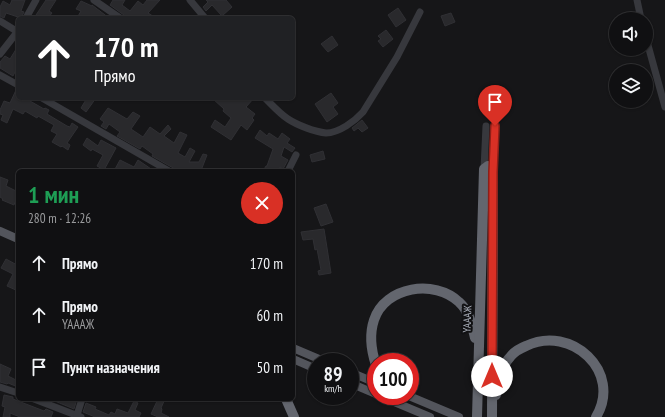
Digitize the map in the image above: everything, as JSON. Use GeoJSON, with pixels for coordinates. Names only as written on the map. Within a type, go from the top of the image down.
{"type":"FeatureCollection","features":[{"type":"Feature","properties":{"kind":"highway","name":"ҮАААЖ"},"geometry":{"type":"LineString","coordinates":[[477,417],[482,223],[488,170]]}},
{"type":"Feature","properties":{"kind":"highway"},"geometry":{"type":"LineString","coordinates":[[488,170],[493,225],[492,412]]}},
{"type":"Feature","properties":{"kind":"highway"},"geometry":{"type":"LineString","coordinates":[[373,353],[371,336],[374,319],[382,307],[392,297],[403,291],[417,288],[436,290],[447,294],[460,302],[470,319],[478,352]]}},
{"type":"Feature","properties":{"kind":"highway"},"geometry":{"type":"LineString","coordinates":[[492,412],[504,365],[511,356],[520,349],[532,343],[546,341],[561,342],[574,346],[587,354],[596,365],[602,380],[604,396],[601,409],[596,417]]}},
{"type":"Feature","properties":{"kind":"highway"},"geometry":{"type":"LineString","coordinates":[[287,401],[294,417]]}},
{"type":"Feature","properties":{"kind":"main road"},"geometry":{"type":"LineString","coordinates":[[0,231],[16,237]]}},
{"type":"Feature","properties":{"kind":"main road"},"geometry":{"type":"LineString","coordinates":[[295,349],[307,354]]}},
{"type":"Feature","properties":{"kind":"main road"},"geometry":{"type":"LineString","coordinates":[[295,360],[307,365]]}},
{"type":"Feature","properties":{"kind":"main road"},"geometry":{"type":"LineString","coordinates":[[419,400],[459,417]]}},
{"type":"Feature","properties":{"kind":"main road"},"geometry":{"type":"LineString","coordinates":[[401,405],[430,417]]}},
{"type":"Feature","properties":{"kind":"street"},"geometry":{"type":"LineString","coordinates":[[27,16],[36,0]]}},
{"type":"Feature","properties":{"kind":"street"},"geometry":{"type":"LineString","coordinates":[[94,0],[117,16]]}},
{"type":"Feature","properties":{"kind":"street"},"geometry":{"type":"LineString","coordinates":[[190,0],[203,16]]}},
{"type":"Feature","properties":{"kind":"street"},"geometry":{"type":"LineString","coordinates":[[636,0],[639,12]]}},
{"type":"Feature","properties":{"kind":"street"},"geometry":{"type":"LineString","coordinates":[[267,100],[287,118],[304,127],[326,133],[343,128],[363,112],[397,57],[420,12]]}},
{"type":"Feature","properties":{"kind":"street"},"geometry":{"type":"LineString","coordinates":[[0,21],[16,31]]}},
{"type":"Feature","properties":{"kind":"street"},"geometry":{"type":"LineString","coordinates":[[0,54],[16,34]]}},
{"type":"Feature","properties":{"kind":"street"},"geometry":{"type":"LineString","coordinates":[[651,56],[665,108]]}},
{"type":"Feature","properties":{"kind":"street"},"geometry":{"type":"LineString","coordinates":[[0,75],[16,84]]}},
{"type":"Feature","properties":{"kind":"street"},"geometry":{"type":"LineString","coordinates":[[45,100],[166,169]]}},
{"type":"Feature","properties":{"kind":"street"},"geometry":{"type":"LineString","coordinates":[[486,126],[488,170]]}},
{"type":"Feature","properties":{"kind":"street"},"geometry":{"type":"LineString","coordinates":[[488,170],[495,126]]}},
{"type":"Feature","properties":{"kind":"street"},"geometry":{"type":"LineString","coordinates":[[289,169],[296,155]]}},
{"type":"Feature","properties":{"kind":"street"},"geometry":{"type":"LineString","coordinates":[[0,386],[16,392]]}},
{"type":"Feature","properties":{"kind":"street"},"geometry":{"type":"LineString","coordinates":[[39,401],[79,416],[82,401]]}},
{"type":"Feature","properties":{"kind":"building"},"geometry":{"type":"Polygon","coordinates":[[[12,0],[25,0],[21,11],[24,12],[22,16],[16,16],[6,13],[4,18],[0,16],[0,7],[3,1],[10,5],[12,0]]]}},
{"type":"Feature","properties":{"kind":"building"},"geometry":{"type":"Polygon","coordinates":[[[46,0],[56,0],[49,11],[52,13],[50,16],[35,16],[46,0]]]}},
{"type":"Feature","properties":{"kind":"building"},"geometry":{"type":"Polygon","coordinates":[[[113,0],[125,0],[122,5],[130,11],[138,1],[143,5],[147,0],[160,0],[148,13],[153,16],[125,16],[110,5],[113,0]]]}},
{"type":"Feature","properties":{"kind":"building"},"geometry":{"type":"Polygon","coordinates":[[[206,0],[226,0],[232,7],[222,16],[212,5],[206,11],[203,7],[208,2],[206,0]]]}},
{"type":"Feature","properties":{"kind":"building"},"geometry":{"type":"Polygon","coordinates":[[[81,1],[92,5],[106,16],[78,16],[81,11],[76,9],[81,1]]]}},
{"type":"Feature","properties":{"kind":"building"},"geometry":{"type":"Polygon","coordinates":[[[398,8],[406,20],[396,27],[388,15],[398,8]]]}},
{"type":"Feature","properties":{"kind":"building"},"geometry":{"type":"Polygon","coordinates":[[[451,13],[455,22],[445,26],[441,16],[451,13]]]}},
{"type":"Feature","properties":{"kind":"building"},"geometry":{"type":"Polygon","coordinates":[[[386,30],[393,39],[383,47],[378,41],[381,39],[378,36],[386,30]]]}},
{"type":"Feature","properties":{"kind":"building"},"geometry":{"type":"Polygon","coordinates":[[[332,36],[338,45],[328,52],[321,44],[332,36]]]}},
{"type":"Feature","properties":{"kind":"building"},"geometry":{"type":"Polygon","coordinates":[[[16,49],[16,70],[13,76],[0,68],[0,62],[5,56],[10,59],[16,49]]]}},
{"type":"Feature","properties":{"kind":"building"},"geometry":{"type":"Polygon","coordinates":[[[16,90],[16,100],[30,100],[44,109],[49,110],[47,114],[67,126],[70,127],[72,123],[78,127],[67,143],[70,145],[68,150],[52,142],[57,134],[51,131],[54,125],[38,116],[37,118],[25,111],[23,114],[13,109],[7,123],[1,120],[3,115],[0,114],[0,110],[4,101],[10,103],[16,90]]]}},
{"type":"Feature","properties":{"kind":"building"},"geometry":{"type":"Polygon","coordinates":[[[331,93],[338,103],[333,107],[338,114],[327,122],[315,104],[331,93]]]}},
{"type":"Feature","properties":{"kind":"building"},"geometry":{"type":"Polygon","coordinates":[[[86,100],[95,100],[86,112],[81,108],[86,100]]]}},
{"type":"Feature","properties":{"kind":"building"},"geometry":{"type":"Polygon","coordinates":[[[214,100],[252,100],[246,107],[255,114],[252,118],[254,120],[247,130],[241,125],[231,140],[211,127],[215,120],[225,127],[231,118],[223,111],[224,109],[214,100]]]}},
{"type":"Feature","properties":{"kind":"building"},"geometry":{"type":"Polygon","coordinates":[[[108,108],[127,119],[133,112],[140,116],[131,129],[143,137],[150,127],[160,134],[168,125],[171,129],[164,136],[174,143],[180,132],[187,135],[178,153],[185,157],[190,148],[195,151],[189,162],[199,162],[203,154],[207,155],[202,168],[203,169],[175,169],[152,156],[153,154],[142,146],[140,149],[117,136],[120,132],[109,124],[106,129],[101,126],[104,122],[100,119],[108,108]]]}},
{"type":"Feature","properties":{"kind":"building"},"geometry":{"type":"Polygon","coordinates":[[[362,120],[368,128],[362,132],[358,128],[354,131],[352,128],[362,120]]]}},
{"type":"Feature","properties":{"kind":"building"},"geometry":{"type":"Polygon","coordinates":[[[260,130],[267,136],[269,133],[278,139],[282,133],[290,139],[287,143],[295,148],[292,152],[284,147],[281,156],[288,160],[283,169],[280,167],[279,169],[264,169],[267,166],[273,149],[255,138],[260,130]]]}},
{"type":"Feature","properties":{"kind":"building"},"geometry":{"type":"Polygon","coordinates":[[[87,138],[98,146],[101,140],[116,148],[105,169],[102,169],[97,166],[103,155],[92,149],[91,151],[83,145],[87,138]]]}},
{"type":"Feature","properties":{"kind":"building"},"geometry":{"type":"Polygon","coordinates":[[[323,151],[325,159],[312,162],[310,155],[323,151]]]}},
{"type":"Feature","properties":{"kind":"building"},"geometry":{"type":"Polygon","coordinates":[[[120,160],[134,167],[138,160],[151,169],[115,169],[120,160]]]}},
{"type":"Feature","properties":{"kind":"building"},"geometry":{"type":"Polygon","coordinates":[[[0,177],[8,180],[6,186],[16,191],[16,202],[14,205],[2,200],[3,199],[0,197],[0,177]]]}},
{"type":"Feature","properties":{"kind":"building"},"geometry":{"type":"Polygon","coordinates":[[[326,204],[333,222],[321,226],[314,208],[326,204]]]}},
{"type":"Feature","properties":{"kind":"building"},"geometry":{"type":"Polygon","coordinates":[[[324,229],[331,273],[319,275],[318,271],[321,270],[317,249],[315,250],[313,239],[303,240],[301,232],[324,229]]]}},
{"type":"Feature","properties":{"kind":"building"},"geometry":{"type":"Polygon","coordinates":[[[6,259],[16,264],[16,290],[7,286],[13,274],[1,268],[6,259]]]}},
{"type":"Feature","properties":{"kind":"building"},"geometry":{"type":"Polygon","coordinates":[[[0,364],[11,369],[8,376],[16,380],[16,386],[0,382],[0,364]]]}},
{"type":"Feature","properties":{"kind":"building"},"geometry":{"type":"Polygon","coordinates":[[[4,395],[13,397],[16,401],[44,411],[46,409],[53,412],[51,417],[20,417],[10,413],[10,417],[3,417],[5,407],[2,406],[4,395]]]}},
{"type":"Feature","properties":{"kind":"building"},"geometry":{"type":"Polygon","coordinates":[[[55,401],[76,401],[74,409],[55,401]]]}},
{"type":"Feature","properties":{"kind":"building"},"geometry":{"type":"Polygon","coordinates":[[[134,401],[138,403],[135,410],[141,413],[139,417],[95,417],[83,412],[86,403],[109,415],[111,412],[115,414],[117,409],[128,413],[134,401]]]}},
{"type":"Feature","properties":{"kind":"building"},"geometry":{"type":"Polygon","coordinates":[[[157,401],[164,401],[161,408],[161,413],[169,417],[158,417],[151,414],[157,401]]]}},
{"type":"Feature","properties":{"kind":"route"},"geometry":{"type":"LineString","coordinates":[[492,376],[493,172],[495,126]]}}]}
